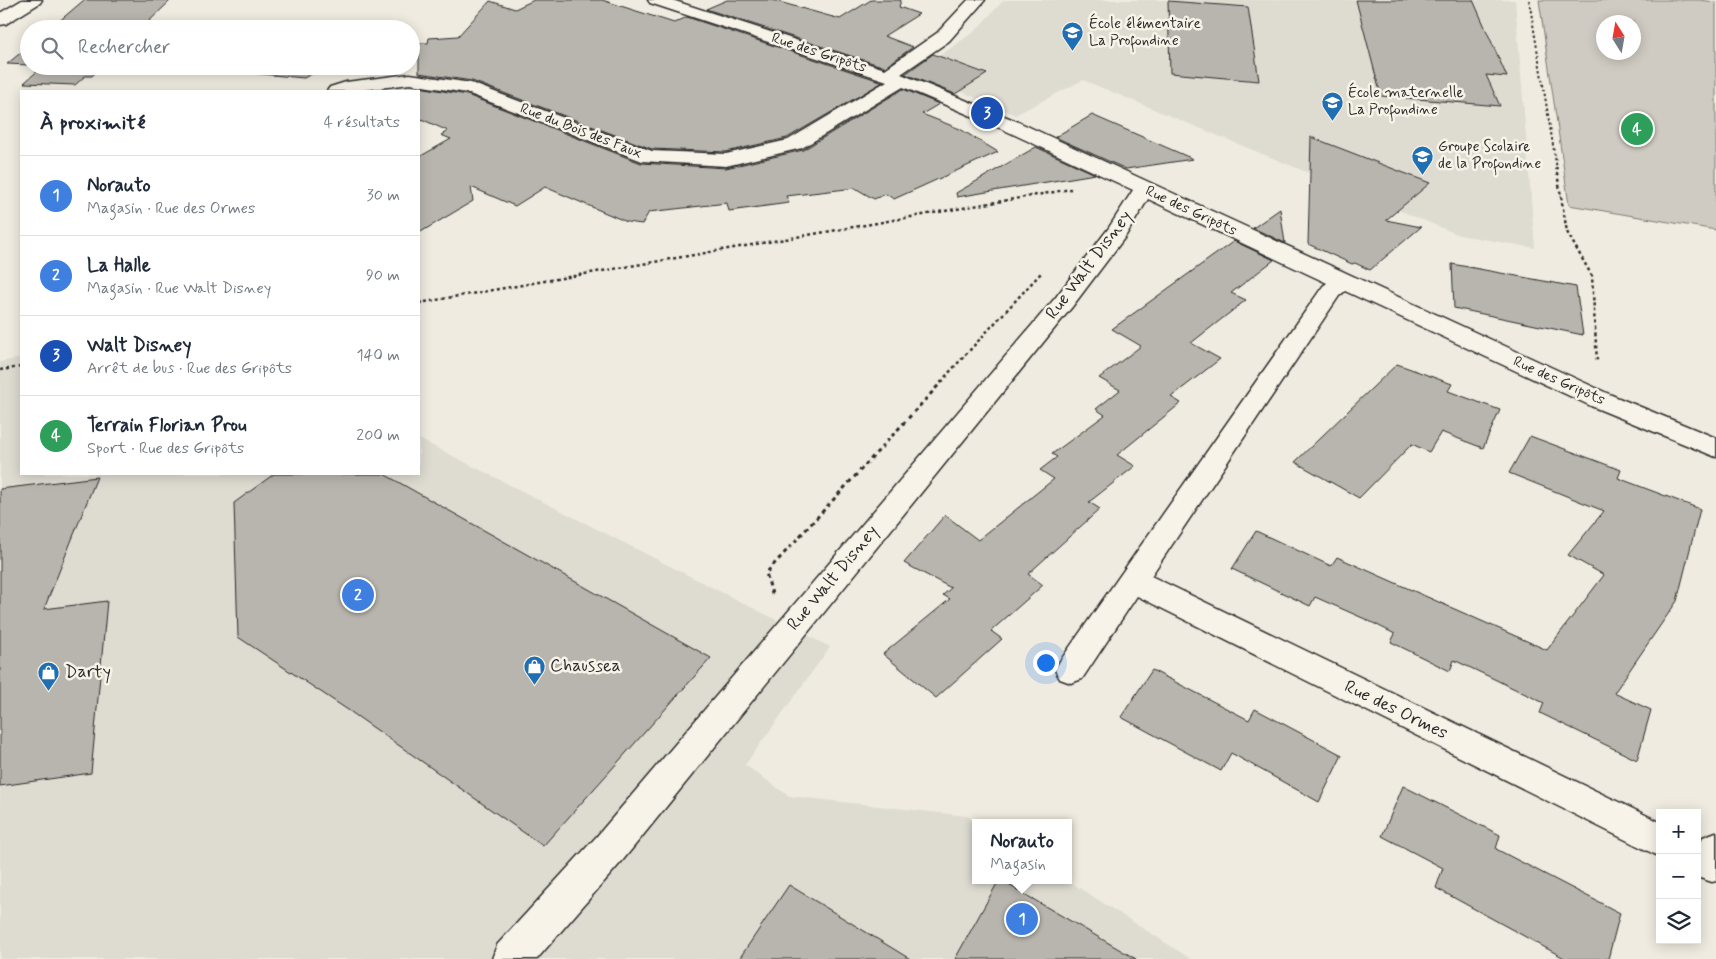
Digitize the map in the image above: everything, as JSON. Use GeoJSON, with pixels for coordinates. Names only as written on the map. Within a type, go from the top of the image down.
{"type":"FeatureCollection","features":[{"type":"Feature","properties":{"kind":"street"},"geometry":{"type":"LineString","coordinates":[[0,20],[34,0]]}},
{"type":"Feature","properties":{"kind":"street","name":"Rue des Gripôts"},"geometry":{"type":"LineString","coordinates":[[656,0],[894,77],[1007,124],[1342,282],[1600,400],[1716,448]]}},
{"type":"Feature","properties":{"kind":"street","name":"Rue du Bois des Faux"},"geometry":{"type":"LineString","coordinates":[[338,90],[346,87],[410,79],[471,88],[650,157],[726,160],[795,144],[894,77],[907,64],[943,37],[977,0]]}},
{"type":"Feature","properties":{"kind":"street","name":"Rue Walt Disney"},"geometry":{"type":"LineString","coordinates":[[511,959],[610,848],[1064,302],[1118,232],[1136,184]]}},
{"type":"Feature","properties":{"kind":"street"},"geometry":{"type":"LineString","coordinates":[[1072,670],[1331,291],[1342,282]]}},
{"type":"Feature","properties":{"kind":"street","name":"Rue des Ormes"},"geometry":{"type":"LineString","coordinates":[[1132,580],[1656,838]]}},
{"type":"Feature","properties":{"kind":"path"},"geometry":{"type":"LineString","coordinates":[[1529,0],[1567,232],[1592,276],[1600,400]]}},
{"type":"Feature","properties":{"kind":"path"},"geometry":{"type":"LineString","coordinates":[[420,303],[1136,184]]}},
{"type":"Feature","properties":{"kind":"path"},"geometry":{"type":"LineString","coordinates":[[786,635],[766,573],[1046,267]]}},
{"type":"Feature","properties":{"kind":"path"},"geometry":{"type":"LineString","coordinates":[[0,370],[20,366]]}},
{"type":"Feature","properties":{"kind":"shaded area","name":"Groupe Scolaire de la Profondine"},"geometry":{"type":"Polygon","coordinates":[[[1004,0],[1515,0],[1535,248],[1459,235],[1083,80],[1015,115],[940,82],[923,67],[974,32],[1004,0]]]}},
{"type":"Feature","properties":{"kind":"shaded area"},"geometry":{"type":"Polygon","coordinates":[[[1539,0],[1699,0],[1716,2],[1716,230],[1569,205],[1539,0]]]}},
{"type":"Feature","properties":{"kind":"shaded area"},"geometry":{"type":"Polygon","coordinates":[[[20,358],[20,475],[420,475],[420,440],[830,647],[745,765],[789,796],[967,816],[972,820],[972,884],[1072,883],[1191,959],[0,959],[0,362],[20,358]]]}},
{"type":"Feature","properties":{"kind":"building"},"geometry":{"type":"Polygon","coordinates":[[[84,0],[171,0],[150,20],[61,20],[84,0]]]}},
{"type":"Feature","properties":{"kind":"building"},"geometry":{"type":"Polygon","coordinates":[[[534,0],[602,0],[674,23],[687,17],[883,82],[787,138],[726,152],[652,149],[472,81],[420,73],[420,43],[428,43],[429,38],[458,36],[490,1],[515,9],[534,0]]]}},
{"type":"Feature","properties":{"kind":"building"},"geometry":{"type":"Polygon","coordinates":[[[727,0],[772,0],[840,19],[871,0],[901,0],[899,7],[919,14],[884,36],[913,47],[885,67],[706,9],[727,0]]]}},
{"type":"Feature","properties":{"kind":"building"},"geometry":{"type":"Polygon","coordinates":[[[1356,0],[1473,0],[1507,77],[1486,75],[1500,106],[1381,96],[1356,0]]]}},
{"type":"Feature","properties":{"kind":"building"},"geometry":{"type":"Polygon","coordinates":[[[1168,1],[1248,7],[1259,81],[1170,73],[1168,1]]]}},
{"type":"Feature","properties":{"kind":"building"},"geometry":{"type":"Polygon","coordinates":[[[20,53],[20,65],[7,64],[20,53]]]}},
{"type":"Feature","properties":{"kind":"building"},"geometry":{"type":"Polygon","coordinates":[[[933,54],[987,74],[955,94],[905,74],[933,54]]]}},
{"type":"Feature","properties":{"kind":"building"},"geometry":{"type":"Polygon","coordinates":[[[33,75],[93,75],[85,76],[75,85],[24,83],[33,75]]]}},
{"type":"Feature","properties":{"kind":"building"},"geometry":{"type":"Polygon","coordinates":[[[272,75],[310,75],[304,78],[272,75]]]}},
{"type":"Feature","properties":{"kind":"building"},"geometry":{"type":"Polygon","coordinates":[[[419,87],[467,95],[641,163],[726,168],[803,150],[903,89],[939,104],[922,114],[960,129],[998,152],[894,199],[886,194],[874,199],[855,188],[786,196],[789,203],[729,211],[727,203],[649,212],[642,224],[627,222],[545,187],[515,206],[471,187],[473,201],[420,232],[420,156],[451,139],[441,135],[448,131],[420,118],[419,87]]]}},
{"type":"Feature","properties":{"kind":"building"},"geometry":{"type":"Polygon","coordinates":[[[1092,115],[1193,159],[1126,169],[1055,137],[1092,115]]]}},
{"type":"Feature","properties":{"kind":"building"},"geometry":{"type":"Polygon","coordinates":[[[1311,137],[1430,183],[1386,220],[1421,227],[1370,270],[1308,244],[1311,137]]]}},
{"type":"Feature","properties":{"kind":"building"},"geometry":{"type":"Polygon","coordinates":[[[1036,147],[1095,174],[957,197],[956,193],[1036,147]]]}},
{"type":"Feature","properties":{"kind":"building"},"geometry":{"type":"Polygon","coordinates":[[[1280,209],[1285,243],[1253,228],[1280,209]]]}},
{"type":"Feature","properties":{"kind":"building"},"geometry":{"type":"Polygon","coordinates":[[[1234,241],[1274,260],[1231,293],[1246,300],[1191,343],[1220,359],[1171,397],[1181,403],[1117,455],[1135,466],[1089,502],[1100,509],[1028,574],[1043,585],[991,631],[1002,639],[936,698],[883,654],[950,599],[943,595],[951,588],[904,563],[945,515],[978,540],[1054,479],[1040,470],[1057,457],[1052,454],[1105,415],[1096,409],[1120,390],[1099,378],[1141,346],[1112,329],[1234,241]]]}},
{"type":"Feature","properties":{"kind":"building"},"geometry":{"type":"Polygon","coordinates":[[[1452,264],[1576,287],[1583,335],[1454,308],[1452,264]]]}},
{"type":"Feature","properties":{"kind":"building"},"geometry":{"type":"Polygon","coordinates":[[[1397,364],[1452,384],[1448,391],[1500,410],[1483,448],[1441,432],[1429,452],[1412,444],[1359,498],[1295,462],[1397,364]]]}},
{"type":"Feature","properties":{"kind":"building"},"geometry":{"type":"Polygon","coordinates":[[[1530,436],[1621,470],[1618,478],[1700,509],[1677,601],[1614,693],[1651,710],[1637,760],[1540,713],[1544,703],[1454,660],[1450,671],[1391,642],[1395,634],[1365,619],[1315,597],[1310,606],[1232,569],[1256,531],[1331,566],[1337,557],[1547,650],[1604,575],[1568,555],[1604,511],[1509,473],[1530,436]]]}},
{"type":"Feature","properties":{"kind":"building"},"geometry":{"type":"Polygon","coordinates":[[[273,475],[386,475],[711,658],[543,846],[351,712],[238,637],[234,503],[273,475]]]}},
{"type":"Feature","properties":{"kind":"building","name":"Darty"},"geometry":{"type":"Polygon","coordinates":[[[97,477],[44,609],[107,601],[91,773],[0,786],[0,489],[97,477]]]}},
{"type":"Feature","properties":{"kind":"building"},"geometry":{"type":"Polygon","coordinates":[[[1152,670],[1249,720],[1255,709],[1342,755],[1319,802],[1231,753],[1221,771],[1121,717],[1152,670]]]}},
{"type":"Feature","properties":{"kind":"building"},"geometry":{"type":"Polygon","coordinates":[[[1403,786],[1500,835],[1496,849],[1620,913],[1608,959],[1566,959],[1436,888],[1443,868],[1382,836],[1403,786]]]}},
{"type":"Feature","properties":{"kind":"building"},"geometry":{"type":"Polygon","coordinates":[[[997,884],[1007,884],[1136,959],[955,959],[997,884]]]}},
{"type":"Feature","properties":{"kind":"building"},"geometry":{"type":"Polygon","coordinates":[[[789,885],[910,959],[739,959],[789,885]]]}},
{"type":"Feature","properties":{"kind":"place","name":"École élémentaire La Profondine"},"geometry":{"type":"Point","coordinates":[1073,52]}},
{"type":"Feature","properties":{"kind":"place","name":"Walt Disney"},"geometry":{"type":"Point","coordinates":[987,113]}},
{"type":"Feature","properties":{"kind":"place","name":"École maternelle La Profondine"},"geometry":{"type":"Point","coordinates":[1332,121]}},
{"type":"Feature","properties":{"kind":"place","name":"Terrain Florian Prou"},"geometry":{"type":"Point","coordinates":[1637,129]}},
{"type":"Feature","properties":{"kind":"place","name":"Groupe Scolaire de la Profondine"},"geometry":{"type":"Point","coordinates":[1422,175]}},
{"type":"Feature","properties":{"kind":"place","name":"La Halle"},"geometry":{"type":"Point","coordinates":[358,595]}},
{"type":"Feature","properties":{"kind":"place","name":"Chaussea"},"geometry":{"type":"Point","coordinates":[534,685]}},
{"type":"Feature","properties":{"kind":"place","name":"Darty"},"geometry":{"type":"Point","coordinates":[49,691]}},
{"type":"Feature","properties":{"kind":"place","name":"Norauto"},"geometry":{"type":"Point","coordinates":[1022,919]}}]}
